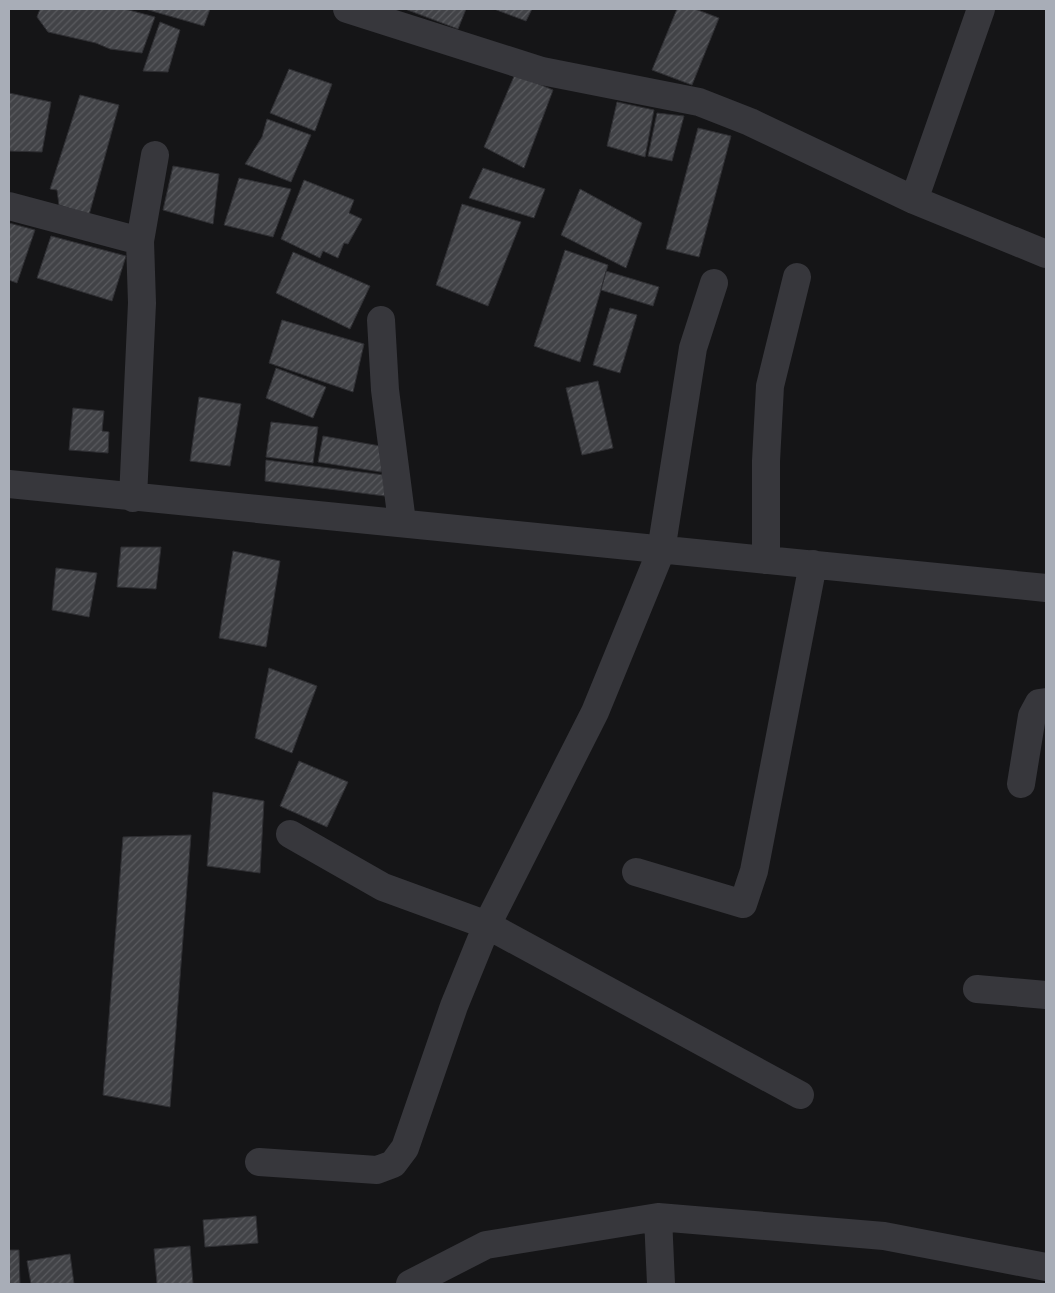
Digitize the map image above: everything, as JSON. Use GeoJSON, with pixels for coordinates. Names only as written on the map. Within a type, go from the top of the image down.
{"type":"FeatureCollection","features":[{"type":"Feature","properties":{"kind":"street"},"geometry":{"type":"LineString","coordinates":[[351,9],[542,71],[699,102],[750,122],[914,200],[1046,254]]}},
{"type":"Feature","properties":{"kind":"street"},"geometry":{"type":"LineString","coordinates":[[914,200],[981,9]]}},
{"type":"Feature","properties":{"kind":"street"},"geometry":{"type":"LineString","coordinates":[[134,498],[142,303],[140,241],[155,155]]}},
{"type":"Feature","properties":{"kind":"street"},"geometry":{"type":"LineString","coordinates":[[9,206],[140,241]]}},
{"type":"Feature","properties":{"kind":"street"},"geometry":{"type":"LineString","coordinates":[[766,560],[766,461],[770,386],[797,277]]}},
{"type":"Feature","properties":{"kind":"street"},"geometry":{"type":"LineString","coordinates":[[259,1162],[377,1170],[392,1164],[405,1148],[454,1006],[487,925],[595,712],[661,551],[693,348],[714,283]]}},
{"type":"Feature","properties":{"kind":"street"},"geometry":{"type":"LineString","coordinates":[[381,320],[385,390],[402,522]]}},
{"type":"Feature","properties":{"kind":"street"},"geometry":{"type":"LineString","coordinates":[[9,484],[134,498],[402,522],[661,551],[812,564],[1046,588]]}},
{"type":"Feature","properties":{"kind":"street"},"geometry":{"type":"LineString","coordinates":[[636,872],[743,904],[754,871],[812,564]]}},
{"type":"Feature","properties":{"kind":"street"},"geometry":{"type":"LineString","coordinates":[[1021,784],[1032,716],[1039,703],[1046,702]]}},
{"type":"Feature","properties":{"kind":"street"},"geometry":{"type":"LineString","coordinates":[[290,834],[383,887],[487,925],[800,1095]]}},
{"type":"Feature","properties":{"kind":"street"},"geometry":{"type":"LineString","coordinates":[[977,989],[1046,995]]}},
{"type":"Feature","properties":{"kind":"street"},"geometry":{"type":"LineString","coordinates":[[658,1218],[661,1284]]}},
{"type":"Feature","properties":{"kind":"street"},"geometry":{"type":"LineString","coordinates":[[415,1283],[486,1244],[658,1218],[884,1236],[1046,1267]]}},
{"type":"Feature","properties":{"kind":"building"},"geometry":{"type":"Polygon","coordinates":[[[40,9],[125,9],[155,17],[142,53],[110,49],[96,43],[48,32],[37,17],[40,9]]]}},
{"type":"Feature","properties":{"kind":"building"},"geometry":{"type":"Polygon","coordinates":[[[145,9],[210,9],[204,26],[145,9]]]}},
{"type":"Feature","properties":{"kind":"building"},"geometry":{"type":"Polygon","coordinates":[[[405,9],[466,9],[458,29],[405,9]]]}},
{"type":"Feature","properties":{"kind":"building"},"geometry":{"type":"Polygon","coordinates":[[[494,9],[532,9],[526,21],[494,9]]]}},
{"type":"Feature","properties":{"kind":"building"},"geometry":{"type":"Polygon","coordinates":[[[677,9],[695,9],[719,18],[692,85],[652,70],[677,9]]]}},
{"type":"Feature","properties":{"kind":"building"},"geometry":{"type":"Polygon","coordinates":[[[160,22],[180,30],[168,72],[143,71],[160,22]]]}},
{"type":"Feature","properties":{"kind":"building"},"geometry":{"type":"Polygon","coordinates":[[[289,69],[332,84],[315,131],[270,113],[289,69]]]}},
{"type":"Feature","properties":{"kind":"building"},"geometry":{"type":"Polygon","coordinates":[[[515,74],[553,90],[524,168],[484,147],[515,74]]]}},
{"type":"Feature","properties":{"kind":"building"},"geometry":{"type":"Polygon","coordinates":[[[9,93],[51,102],[42,152],[9,151],[9,93]]]}},
{"type":"Feature","properties":{"kind":"building"},"geometry":{"type":"Polygon","coordinates":[[[80,95],[119,105],[89,215],[59,205],[57,190],[50,189],[80,95]]]}},
{"type":"Feature","properties":{"kind":"building"},"geometry":{"type":"Polygon","coordinates":[[[617,102],[654,110],[645,157],[607,146],[617,102]]]}},
{"type":"Feature","properties":{"kind":"building"},"geometry":{"type":"Polygon","coordinates":[[[657,113],[684,116],[672,161],[648,156],[657,113]]]}},
{"type":"Feature","properties":{"kind":"building"},"geometry":{"type":"Polygon","coordinates":[[[267,119],[311,135],[291,182],[245,164],[262,137],[267,119]]]}},
{"type":"Feature","properties":{"kind":"building"},"geometry":{"type":"Polygon","coordinates":[[[698,128],[731,136],[699,257],[666,249],[698,128]]]}},
{"type":"Feature","properties":{"kind":"building"},"geometry":{"type":"Polygon","coordinates":[[[173,166],[219,174],[213,224],[163,210],[173,166]]]}},
{"type":"Feature","properties":{"kind":"building"},"geometry":{"type":"Polygon","coordinates":[[[483,168],[545,189],[534,218],[469,198],[483,168]]]}},
{"type":"Feature","properties":{"kind":"building"},"geometry":{"type":"Polygon","coordinates":[[[239,178],[291,189],[273,237],[224,225],[239,178]]]}},
{"type":"Feature","properties":{"kind":"building"},"geometry":{"type":"Polygon","coordinates":[[[304,180],[354,200],[349,213],[362,219],[348,244],[344,243],[338,258],[323,251],[320,258],[281,239],[304,180]]]}},
{"type":"Feature","properties":{"kind":"building"},"geometry":{"type":"Polygon","coordinates":[[[580,189],[642,223],[626,268],[561,235],[580,189]]]}},
{"type":"Feature","properties":{"kind":"building"},"geometry":{"type":"Polygon","coordinates":[[[462,204],[521,222],[488,306],[436,285],[462,204]]]}},
{"type":"Feature","properties":{"kind":"building"},"geometry":{"type":"Polygon","coordinates":[[[9,223],[35,230],[17,283],[9,280],[9,223]]]}},
{"type":"Feature","properties":{"kind":"building"},"geometry":{"type":"Polygon","coordinates":[[[51,236],[126,256],[112,301],[37,278],[51,236]]]}},
{"type":"Feature","properties":{"kind":"building"},"geometry":{"type":"Polygon","coordinates":[[[565,250],[608,265],[580,362],[534,346],[565,250]]]}},
{"type":"Feature","properties":{"kind":"building"},"geometry":{"type":"Polygon","coordinates":[[[293,252],[370,286],[350,329],[276,293],[293,252]]]}},
{"type":"Feature","properties":{"kind":"building"},"geometry":{"type":"Polygon","coordinates":[[[606,271],[659,287],[653,306],[601,290],[606,271]]]}},
{"type":"Feature","properties":{"kind":"building"},"geometry":{"type":"Polygon","coordinates":[[[610,308],[637,315],[620,373],[593,365],[610,308]]]}},
{"type":"Feature","properties":{"kind":"building"},"geometry":{"type":"Polygon","coordinates":[[[282,320],[364,344],[353,392],[269,363],[282,320]]]}},
{"type":"Feature","properties":{"kind":"building"},"geometry":{"type":"Polygon","coordinates":[[[276,368],[326,387],[313,418],[266,398],[276,368]]]}},
{"type":"Feature","properties":{"kind":"building"},"geometry":{"type":"Polygon","coordinates":[[[598,381],[613,448],[582,455],[566,388],[598,381]]]}},
{"type":"Feature","properties":{"kind":"building"},"geometry":{"type":"Polygon","coordinates":[[[199,397],[241,404],[230,466],[190,461],[199,397]]]}},
{"type":"Feature","properties":{"kind":"building"},"geometry":{"type":"Polygon","coordinates":[[[73,408],[104,411],[102,431],[109,432],[108,453],[69,450],[73,408]]]}},
{"type":"Feature","properties":{"kind":"building"},"geometry":{"type":"Polygon","coordinates":[[[271,422],[318,427],[313,463],[266,457],[271,422]]]}},
{"type":"Feature","properties":{"kind":"building"},"geometry":{"type":"Polygon","coordinates":[[[323,436],[386,447],[381,472],[318,462],[323,436]]]}},
{"type":"Feature","properties":{"kind":"building"},"geometry":{"type":"Polygon","coordinates":[[[266,460],[384,475],[385,496],[265,481],[266,460]]]}},
{"type":"Feature","properties":{"kind":"building"},"geometry":{"type":"Polygon","coordinates":[[[121,547],[161,547],[156,589],[117,587],[121,547]]]}},
{"type":"Feature","properties":{"kind":"building"},"geometry":{"type":"Polygon","coordinates":[[[233,551],[280,561],[266,647],[219,638],[233,551]]]}},
{"type":"Feature","properties":{"kind":"building"},"geometry":{"type":"Polygon","coordinates":[[[56,568],[97,573],[89,617],[52,610],[56,568]]]}},
{"type":"Feature","properties":{"kind":"building"},"geometry":{"type":"Polygon","coordinates":[[[269,668],[317,686],[292,753],[255,738],[269,668]]]}},
{"type":"Feature","properties":{"kind":"building"},"geometry":{"type":"Polygon","coordinates":[[[299,761],[348,782],[327,827],[280,806],[299,761]]]}},
{"type":"Feature","properties":{"kind":"building"},"geometry":{"type":"Polygon","coordinates":[[[213,792],[264,801],[260,873],[207,866],[213,792]]]}},
{"type":"Feature","properties":{"kind":"building"},"geometry":{"type":"Polygon","coordinates":[[[191,835],[170,1107],[103,1095],[123,837],[191,835]]]}},
{"type":"Feature","properties":{"kind":"building"},"geometry":{"type":"Polygon","coordinates":[[[256,1216],[258,1243],[205,1247],[203,1220],[256,1216]]]}},
{"type":"Feature","properties":{"kind":"building"},"geometry":{"type":"Polygon","coordinates":[[[190,1246],[193,1284],[157,1284],[154,1249],[190,1246]]]}},
{"type":"Feature","properties":{"kind":"building"},"geometry":{"type":"Polygon","coordinates":[[[9,1250],[19,1250],[20,1284],[9,1284],[9,1250]]]}},
{"type":"Feature","properties":{"kind":"building"},"geometry":{"type":"Polygon","coordinates":[[[70,1254],[74,1284],[31,1284],[27,1261],[70,1254]]]}}]}
